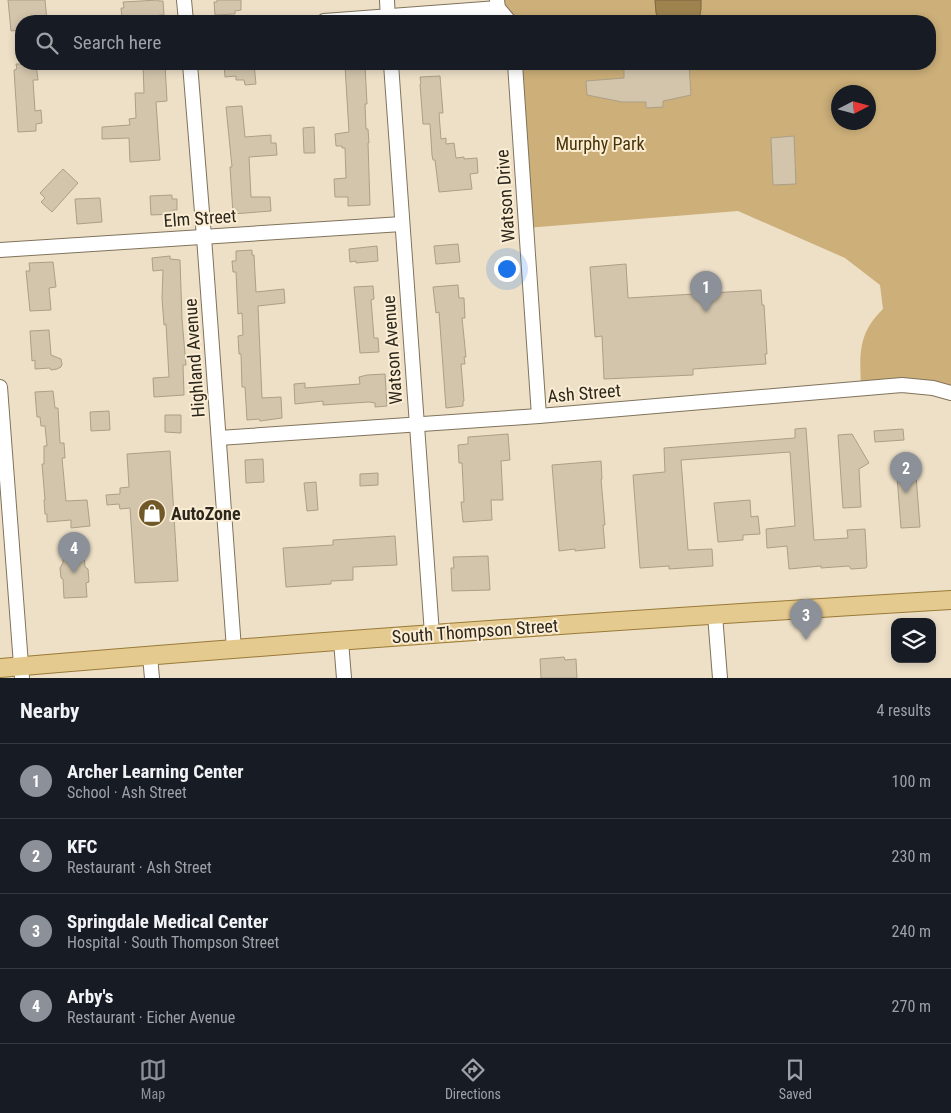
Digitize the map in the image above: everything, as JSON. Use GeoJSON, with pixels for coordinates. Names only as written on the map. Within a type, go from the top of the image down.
{"type":"FeatureCollection","features":[{"type":"Feature","properties":{"kind":"main road","name":"South Thompson Street"},"geometry":{"type":"LineString","coordinates":[[0,668],[22,672],[150,656],[234,649],[714,614],[951,600]]}},
{"type":"Feature","properties":{"kind":"street"},"geometry":{"type":"LineString","coordinates":[[184,0],[185,15]]}},
{"type":"Feature","properties":{"kind":"street"},"geometry":{"type":"LineString","coordinates":[[387,0],[388,15]]}},
{"type":"Feature","properties":{"kind":"street"},"geometry":{"type":"LineString","coordinates":[[417,15],[498,4],[505,15]]}},
{"type":"Feature","properties":{"kind":"street","name":"Highland Avenue"},"geometry":{"type":"LineString","coordinates":[[190,70],[234,649]]}},
{"type":"Feature","properties":{"kind":"street","name":"Watson Avenue"},"geometry":{"type":"LineString","coordinates":[[391,70],[432,634]]}},
{"type":"Feature","properties":{"kind":"street","name":"Watson Drive"},"geometry":{"type":"LineString","coordinates":[[515,70],[540,416]]}},
{"type":"Feature","properties":{"kind":"street","name":"Elm Street"},"geometry":{"type":"LineString","coordinates":[[0,250],[402,224]]}},
{"type":"Feature","properties":{"kind":"street","name":"Ash Street"},"geometry":{"type":"LineString","coordinates":[[219,438],[540,416],[902,385],[932,388],[951,393]]}},
{"type":"Feature","properties":{"kind":"street"},"geometry":{"type":"LineString","coordinates":[[0,387],[22,672]]}},
{"type":"Feature","properties":{"kind":"street"},"geometry":{"type":"LineString","coordinates":[[714,614],[720,678]]}},
{"type":"Feature","properties":{"kind":"street"},"geometry":{"type":"LineString","coordinates":[[341,641],[344,678]]}},
{"type":"Feature","properties":{"kind":"street"},"geometry":{"type":"LineString","coordinates":[[150,656],[152,678]]}},
{"type":"Feature","properties":{"kind":"green space","name":"Murphy Park"},"geometry":{"type":"Polygon","coordinates":[[[497,0],[951,0],[951,393],[861,389],[860,366],[864,336],[868,327],[883,309],[880,285],[845,258],[738,211],[526,228],[515,70],[936,70],[936,15],[506,15],[497,0]]]}},
{"type":"Feature","properties":{"kind":"shaded area"},"geometry":{"type":"Polygon","coordinates":[[[655,0],[701,0],[700,15],[657,15],[655,0]]]}},
{"type":"Feature","properties":{"kind":"building"},"geometry":{"type":"Polygon","coordinates":[[[8,0],[45,0],[46,15],[15,15],[15,31],[11,31],[8,0]]]}},
{"type":"Feature","properties":{"kind":"building"},"geometry":{"type":"Polygon","coordinates":[[[217,0],[241,0],[241,10],[235,11],[235,14],[215,15],[214,2],[217,2],[217,0]]]}},
{"type":"Feature","properties":{"kind":"building"},"geometry":{"type":"Polygon","coordinates":[[[163,1],[164,15],[122,15],[121,8],[124,8],[123,2],[163,1]]]}},
{"type":"Feature","properties":{"kind":"building"},"geometry":{"type":"Polygon","coordinates":[[[14,70],[37,70],[38,80],[33,80],[35,111],[41,110],[42,123],[36,124],[36,131],[18,132],[14,70]]]}},
{"type":"Feature","properties":{"kind":"building"},"geometry":{"type":"Polygon","coordinates":[[[143,70],[165,70],[167,101],[156,102],[160,160],[130,162],[129,138],[102,139],[102,127],[130,125],[129,119],[136,118],[135,93],[144,93],[143,70]]]}},
{"type":"Feature","properties":{"kind":"building"},"geometry":{"type":"Polygon","coordinates":[[[224,70],[255,70],[256,84],[245,85],[244,80],[236,80],[236,76],[225,77],[224,70]]]}},
{"type":"Feature","properties":{"kind":"building"},"geometry":{"type":"Polygon","coordinates":[[[345,70],[365,70],[370,205],[348,206],[348,197],[335,197],[334,179],[346,178],[345,148],[336,146],[335,134],[349,132],[345,70]]]}},
{"type":"Feature","properties":{"kind":"building"},"geometry":{"type":"Polygon","coordinates":[[[624,70],[689,70],[691,95],[663,101],[663,107],[646,108],[646,102],[622,102],[587,95],[586,81],[624,78],[624,70]]]}},
{"type":"Feature","properties":{"kind":"building"},"geometry":{"type":"Polygon","coordinates":[[[440,76],[443,113],[439,113],[441,139],[446,138],[446,144],[454,143],[456,158],[477,158],[478,173],[470,174],[472,189],[439,192],[435,160],[433,160],[432,155],[430,124],[423,124],[420,77],[440,76]]]}},
{"type":"Feature","properties":{"kind":"building"},"geometry":{"type":"Polygon","coordinates":[[[242,106],[245,137],[271,135],[271,143],[276,143],[277,155],[249,157],[251,197],[270,197],[271,211],[233,214],[230,167],[232,167],[226,107],[242,106]]]}},
{"type":"Feature","properties":{"kind":"building"},"geometry":{"type":"Polygon","coordinates":[[[314,127],[315,153],[304,153],[303,128],[314,127]]]}},
{"type":"Feature","properties":{"kind":"building"},"geometry":{"type":"Polygon","coordinates":[[[794,136],[796,184],[773,185],[771,138],[794,136]]]}},
{"type":"Feature","properties":{"kind":"building"},"geometry":{"type":"Polygon","coordinates":[[[63,169],[78,183],[52,212],[41,202],[45,198],[40,193],[63,169]]]}},
{"type":"Feature","properties":{"kind":"building"},"geometry":{"type":"Polygon","coordinates":[[[172,195],[172,199],[177,199],[177,210],[173,210],[173,214],[151,215],[150,196],[172,195]]]}},
{"type":"Feature","properties":{"kind":"building"},"geometry":{"type":"Polygon","coordinates":[[[100,198],[102,222],[77,224],[75,199],[100,198]]]}},
{"type":"Feature","properties":{"kind":"building"},"geometry":{"type":"Polygon","coordinates":[[[458,244],[460,262],[436,264],[434,246],[458,244]]]}},
{"type":"Feature","properties":{"kind":"building"},"geometry":{"type":"Polygon","coordinates":[[[377,246],[378,261],[350,262],[349,249],[377,246]]]}},
{"type":"Feature","properties":{"kind":"building"},"geometry":{"type":"Polygon","coordinates":[[[252,250],[252,255],[254,255],[256,292],[284,289],[285,303],[258,306],[262,398],[281,397],[282,418],[260,421],[259,419],[247,420],[245,387],[242,387],[241,354],[239,354],[238,336],[243,335],[242,313],[238,314],[236,272],[233,272],[232,261],[236,261],[236,251],[252,250]]]}},
{"type":"Feature","properties":{"kind":"building"},"geometry":{"type":"Polygon","coordinates":[[[170,256],[170,259],[180,260],[186,365],[183,365],[184,395],[154,397],[153,378],[169,377],[166,324],[164,325],[162,298],[163,270],[153,271],[152,258],[170,256]]]}},
{"type":"Feature","properties":{"kind":"building"},"geometry":{"type":"Polygon","coordinates":[[[53,262],[56,287],[49,288],[51,310],[30,311],[26,271],[30,271],[29,263],[53,262]]]}},
{"type":"Feature","properties":{"kind":"building"},"geometry":{"type":"Polygon","coordinates":[[[626,264],[628,298],[761,290],[762,305],[764,305],[766,364],[693,369],[693,375],[604,379],[602,336],[595,337],[590,267],[626,264]]]}},
{"type":"Feature","properties":{"kind":"building"},"geometry":{"type":"Polygon","coordinates":[[[458,285],[459,298],[464,298],[465,318],[462,318],[466,357],[464,357],[465,364],[461,364],[464,401],[463,406],[446,408],[439,312],[436,313],[433,287],[458,285]]]}},
{"type":"Feature","properties":{"kind":"building"},"geometry":{"type":"Polygon","coordinates":[[[373,286],[374,299],[371,300],[374,338],[378,338],[379,352],[360,353],[354,287],[373,286]]]}},
{"type":"Feature","properties":{"kind":"building"},"geometry":{"type":"Polygon","coordinates":[[[49,330],[51,355],[61,359],[61,367],[51,370],[50,368],[35,369],[35,360],[32,361],[30,331],[49,330]]]}},
{"type":"Feature","properties":{"kind":"building"},"geometry":{"type":"Polygon","coordinates":[[[385,374],[387,406],[375,407],[375,403],[369,402],[323,405],[323,401],[295,404],[294,384],[305,383],[305,388],[360,384],[359,377],[385,374]]]}},
{"type":"Feature","properties":{"kind":"building"},"geometry":{"type":"Polygon","coordinates":[[[53,391],[55,408],[58,408],[60,443],[64,443],[65,458],[62,458],[66,501],[87,500],[90,526],[71,528],[71,520],[47,522],[42,464],[44,464],[44,446],[47,446],[45,426],[41,426],[40,417],[37,417],[35,392],[53,391]]]}},
{"type":"Feature","properties":{"kind":"building"},"geometry":{"type":"Polygon","coordinates":[[[109,411],[110,430],[91,431],[90,412],[109,411]]]}},
{"type":"Feature","properties":{"kind":"building"},"geometry":{"type":"Polygon","coordinates":[[[165,415],[181,415],[181,433],[165,432],[165,415]]]}},
{"type":"Feature","properties":{"kind":"building"},"geometry":{"type":"Polygon","coordinates":[[[806,428],[814,540],[848,538],[847,530],[865,529],[866,568],[851,569],[849,566],[821,568],[821,566],[789,569],[787,546],[767,548],[766,529],[795,526],[790,452],[681,460],[688,550],[712,549],[713,566],[669,569],[669,566],[640,568],[633,475],[665,472],[664,448],[795,438],[795,429],[806,428]]]}},
{"type":"Feature","properties":{"kind":"building"},"geometry":{"type":"Polygon","coordinates":[[[903,429],[904,440],[875,442],[874,431],[903,429]]]}},
{"type":"Feature","properties":{"kind":"building"},"geometry":{"type":"Polygon","coordinates":[[[508,434],[510,460],[501,461],[503,500],[491,500],[492,520],[463,522],[461,502],[464,502],[462,463],[459,463],[458,445],[468,444],[468,437],[508,434]]]}},
{"type":"Feature","properties":{"kind":"building"},"geometry":{"type":"Polygon","coordinates":[[[852,434],[869,463],[859,469],[861,507],[843,508],[838,435],[852,434]]]}},
{"type":"Feature","properties":{"kind":"building","name":"AutoZone"},"geometry":{"type":"Polygon","coordinates":[[[170,451],[178,581],[135,583],[130,508],[120,509],[119,504],[107,505],[106,495],[120,494],[120,488],[129,487],[127,454],[170,451]]]}},
{"type":"Feature","properties":{"kind":"building"},"geometry":{"type":"Polygon","coordinates":[[[913,457],[920,527],[901,528],[896,458],[913,457]]]}},
{"type":"Feature","properties":{"kind":"building"},"geometry":{"type":"Polygon","coordinates":[[[263,459],[264,482],[246,483],[245,460],[263,459]]]}},
{"type":"Feature","properties":{"kind":"building"},"geometry":{"type":"Polygon","coordinates":[[[601,461],[605,548],[559,551],[552,465],[601,461]]]}},
{"type":"Feature","properties":{"kind":"building"},"geometry":{"type":"Polygon","coordinates":[[[378,473],[378,485],[360,486],[360,474],[378,473]]]}},
{"type":"Feature","properties":{"kind":"building"},"geometry":{"type":"Polygon","coordinates":[[[316,482],[318,510],[307,511],[304,483],[316,482]]]}},
{"type":"Feature","properties":{"kind":"building"},"geometry":{"type":"Polygon","coordinates":[[[750,500],[751,517],[758,516],[760,534],[743,535],[743,540],[718,542],[714,503],[750,500]]]}},
{"type":"Feature","properties":{"kind":"building"},"geometry":{"type":"Polygon","coordinates":[[[395,536],[397,565],[353,567],[353,580],[331,581],[331,584],[286,587],[283,548],[333,545],[333,540],[395,536]]]}},
{"type":"Feature","properties":{"kind":"building"},"geometry":{"type":"Polygon","coordinates":[[[84,553],[89,582],[86,583],[87,597],[64,598],[63,579],[61,578],[60,568],[63,563],[63,554],[84,553]]]}},
{"type":"Feature","properties":{"kind":"building"},"geometry":{"type":"Polygon","coordinates":[[[488,556],[490,590],[452,591],[451,568],[454,568],[453,557],[488,556]]]}},
{"type":"Feature","properties":{"kind":"building"},"geometry":{"type":"Polygon","coordinates":[[[564,657],[565,660],[576,659],[577,678],[541,678],[540,659],[564,657]]]}},
{"type":"Feature","properties":{"kind":"place","name":"Archer Learning Center"},"geometry":{"type":"Point","coordinates":[706,312]}},
{"type":"Feature","properties":{"kind":"place","name":"KFC"},"geometry":{"type":"Point","coordinates":[906,493]}},
{"type":"Feature","properties":{"kind":"place","name":"AutoZone"},"geometry":{"type":"Point","coordinates":[152,513]}},
{"type":"Feature","properties":{"kind":"place","name":"Arby's"},"geometry":{"type":"Point","coordinates":[74,573]}},
{"type":"Feature","properties":{"kind":"place","name":"Springdale Medical Center"},"geometry":{"type":"Point","coordinates":[806,640]}}]}
